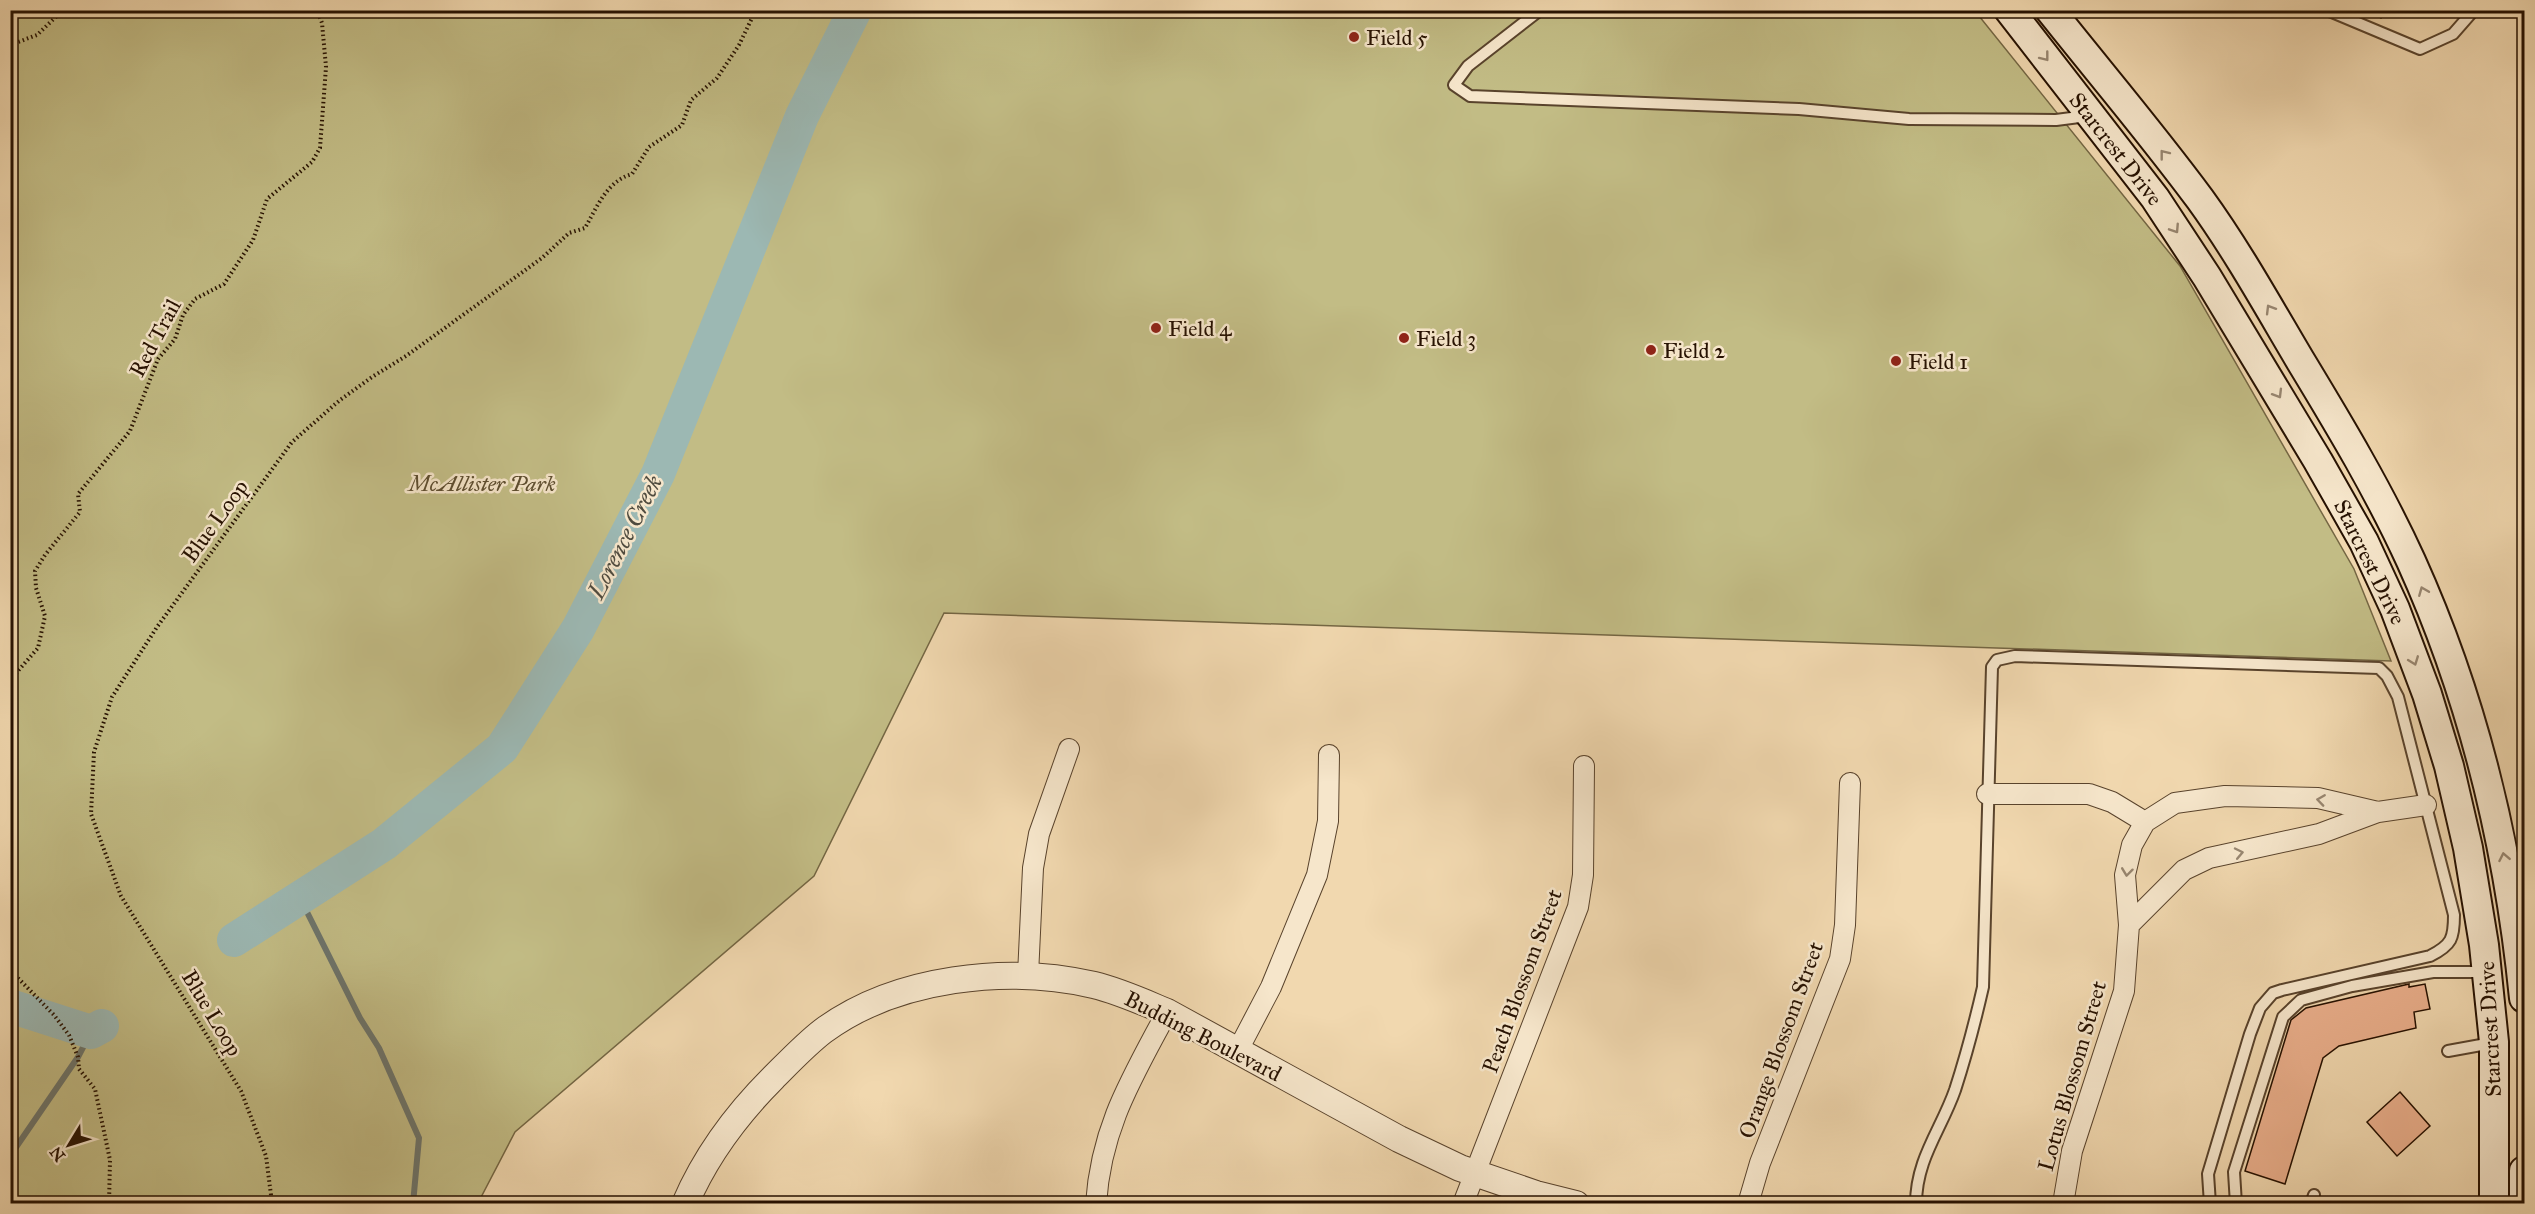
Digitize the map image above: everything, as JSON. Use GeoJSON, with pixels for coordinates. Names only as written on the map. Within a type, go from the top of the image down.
{"type":"FeatureCollection","features":[{"type":"Feature","properties":{"kind":"main road","name":"Starcrest Drive"},"geometry":{"type":"LineString","coordinates":[[2009,10],[2155,198],[2207,277],[2364,542],[2395,609],[2427,694],[2449,766],[2468,848],[2487,972],[2494,1042],[2494,1203]]}},
{"type":"Feature","properties":{"kind":"main road","name":"Starcrest Drive"},"geometry":{"type":"LineString","coordinates":[[2050,10],[2200,200],[2244,264],[2365,469],[2411,561],[2449,655],[2496,818],[2517,927],[2524,998]]}},
{"type":"Feature","properties":{"kind":"main road"},"geometry":{"type":"LineString","coordinates":[[2318,461],[2352,483],[2381,537],[2398,555],[2411,561]]}},
{"type":"Feature","properties":{"kind":"main road"},"geometry":{"type":"LineString","coordinates":[[2524,1171],[2524,1203]]}},
{"type":"Feature","properties":{"kind":"street"},"geometry":{"type":"LineString","coordinates":[[1028,975],[1033,868],[1039,834],[1069,749]]}},
{"type":"Feature","properties":{"kind":"street"},"geometry":{"type":"LineString","coordinates":[[1238,1050],[1271,987],[1317,875],[1328,821],[1329,755]]}},
{"type":"Feature","properties":{"kind":"street","name":"Peach Blossom Street"},"geometry":{"type":"LineString","coordinates":[[1463,1203],[1578,907],[1583,875],[1584,766]]}},
{"type":"Feature","properties":{"kind":"street","name":"Orange Blossom Street"},"geometry":{"type":"LineString","coordinates":[[1748,1203],[1760,1163],[1840,959],[1845,925],[1850,783]]}},
{"type":"Feature","properties":{"kind":"street"},"geometry":{"type":"LineString","coordinates":[[1988,794],[2089,794],[2112,802],[2145,822],[2175,803],[2225,796],[2318,798],[2378,812]]}},
{"type":"Feature","properties":{"kind":"street"},"geometry":{"type":"LineString","coordinates":[[2129,925],[2184,870],[2209,858],[2319,834],[2378,812],[2426,805]]}},
{"type":"Feature","properties":{"kind":"street","name":"Lotus Blossom Street"},"geometry":{"type":"LineString","coordinates":[[2063,1203],[2072,1151],[2124,991],[2129,925],[2125,875],[2132,845],[2145,822]]}},
{"type":"Feature","properties":{"kind":"street","name":"Budding Boulevard"},"geometry":{"type":"LineString","coordinates":[[685,1203],[709,1156],[731,1124],[760,1091],[824,1031],[861,1008],[923,987],[990,976],[1028,975],[1096,985],[1167,1012],[1399,1139],[1475,1175],[1576,1203]]}},
{"type":"Feature","properties":{"kind":"street"},"geometry":{"type":"LineString","coordinates":[[1096,1203],[1098,1176],[1105,1141],[1119,1102],[1167,1012]]}},
{"type":"Feature","properties":{"kind":"lane"},"geometry":{"type":"LineString","coordinates":[[1540,10],[1468,66],[1454,85],[1470,96],[1799,109],[1909,119],[2056,120],[2090,116]]}},
{"type":"Feature","properties":{"kind":"lane"},"geometry":{"type":"LineString","coordinates":[[2327,10],[2420,49],[2453,34],[2474,10]]}},
{"type":"Feature","properties":{"kind":"lane"},"geometry":{"type":"LineString","coordinates":[[1916,1203],[1919,1170],[1954,1092],[1971,1038],[1983,987],[1992,667],[1997,660],[2015,656],[2379,669],[2387,676],[2398,697],[2454,915],[2451,941],[2444,949],[2430,956],[2282,990],[2268,998],[2260,1008],[2250,1034],[2208,1174],[2210,1203]]}},
{"type":"Feature","properties":{"kind":"lane"},"geometry":{"type":"LineString","coordinates":[[2236,1203],[2235,1172],[2283,1017],[2301,1000],[2352,986],[2433,972],[2487,972]]}},
{"type":"Feature","properties":{"kind":"lane"},"geometry":{"type":"LineString","coordinates":[[2448,1051],[2494,1042]]}},
{"type":"Feature","properties":{"kind":"path"},"geometry":{"type":"LineString","coordinates":[[10,45],[37,35],[63,10]]}},
{"type":"Feature","properties":{"kind":"path","name":"Red Trail"},"geometry":{"type":"LineString","coordinates":[[10,686],[17,672],[38,648],[45,616],[36,588],[35,571],[80,512],[78,494],[130,431],[158,359],[176,339],[183,315],[195,299],[224,284],[253,240],[267,199],[312,162],[320,148],[326,67],[322,23],[317,10]]}},
{"type":"Feature","properties":{"kind":"path","name":"Blue Loop"},"geometry":{"type":"LineString","coordinates":[[270,1203],[266,1156],[241,1091],[121,896],[91,814],[94,752],[112,697],[157,627],[292,442],[340,400],[406,356],[542,258],[569,233],[585,228],[610,187],[621,177],[632,174],[649,147],[682,125],[691,100],[717,78],[739,45],[752,18],[751,10]]}},
{"type":"Feature","properties":{"kind":"path"},"geometry":{"type":"LineString","coordinates":[[10,962],[17,977],[54,1015],[69,1035],[78,1058],[78,1069],[95,1089],[110,1160],[109,1203]]}},
{"type":"Feature","properties":{"kind":"green space","name":"McAllister Park"},"geometry":{"type":"Polygon","coordinates":[[[10,11],[1975,11],[2180,266],[2354,569],[2391,661],[944,613],[814,876],[515,1132],[478,1203],[11,1203],[10,11]]]}},
{"type":"Feature","properties":{"kind":"building"},"geometry":{"type":"Polygon","coordinates":[[[2366,10],[2385,10],[2381,18],[2366,10]]]}},
{"type":"Feature","properties":{"kind":"building"},"geometry":{"type":"Polygon","coordinates":[[[2409,984],[2409,987],[2425,984],[2430,1009],[2414,1012],[2416,1028],[2339,1046],[2323,1058],[2285,1184],[2245,1171],[2291,1020],[2306,1008],[2409,984]]]}},
{"type":"Feature","properties":{"kind":"building"},"geometry":{"type":"Polygon","coordinates":[[[2400,1092],[2430,1126],[2397,1156],[2367,1122],[2400,1092]]]}},
{"type":"Feature","properties":{"kind":"waterway","name":"Lorence Creek"},"geometry":{"type":"LineString","coordinates":[[234,940],[384,844],[502,748],[578,629],[658,474],[802,116],[855,10]]}},
{"type":"Feature","properties":{"kind":"waterway"},"geometry":{"type":"LineString","coordinates":[[300,898],[360,1018],[379,1048],[419,1138],[413,1204]]}},
{"type":"Feature","properties":{"kind":"waterway","name":"Lorence Creek"},"geometry":{"type":"LineString","coordinates":[[10,1006],[91,1032],[102,1026]]}},
{"type":"Feature","properties":{"kind":"waterway"},"geometry":{"type":"LineString","coordinates":[[10,1156],[78,1057],[91,1032]]}},
{"type":"Feature","properties":{"kind":"place","name":"Field 5"},"geometry":{"type":"Point","coordinates":[1354,37]}},
{"type":"Feature","properties":{"kind":"place","name":"Field 4"},"geometry":{"type":"Point","coordinates":[1156,328]}},
{"type":"Feature","properties":{"kind":"place","name":"Field 3"},"geometry":{"type":"Point","coordinates":[1404,338]}},
{"type":"Feature","properties":{"kind":"place","name":"Field 2"},"geometry":{"type":"Point","coordinates":[1651,350]}},
{"type":"Feature","properties":{"kind":"place","name":"Field 1"},"geometry":{"type":"Point","coordinates":[1896,361]}}]}
